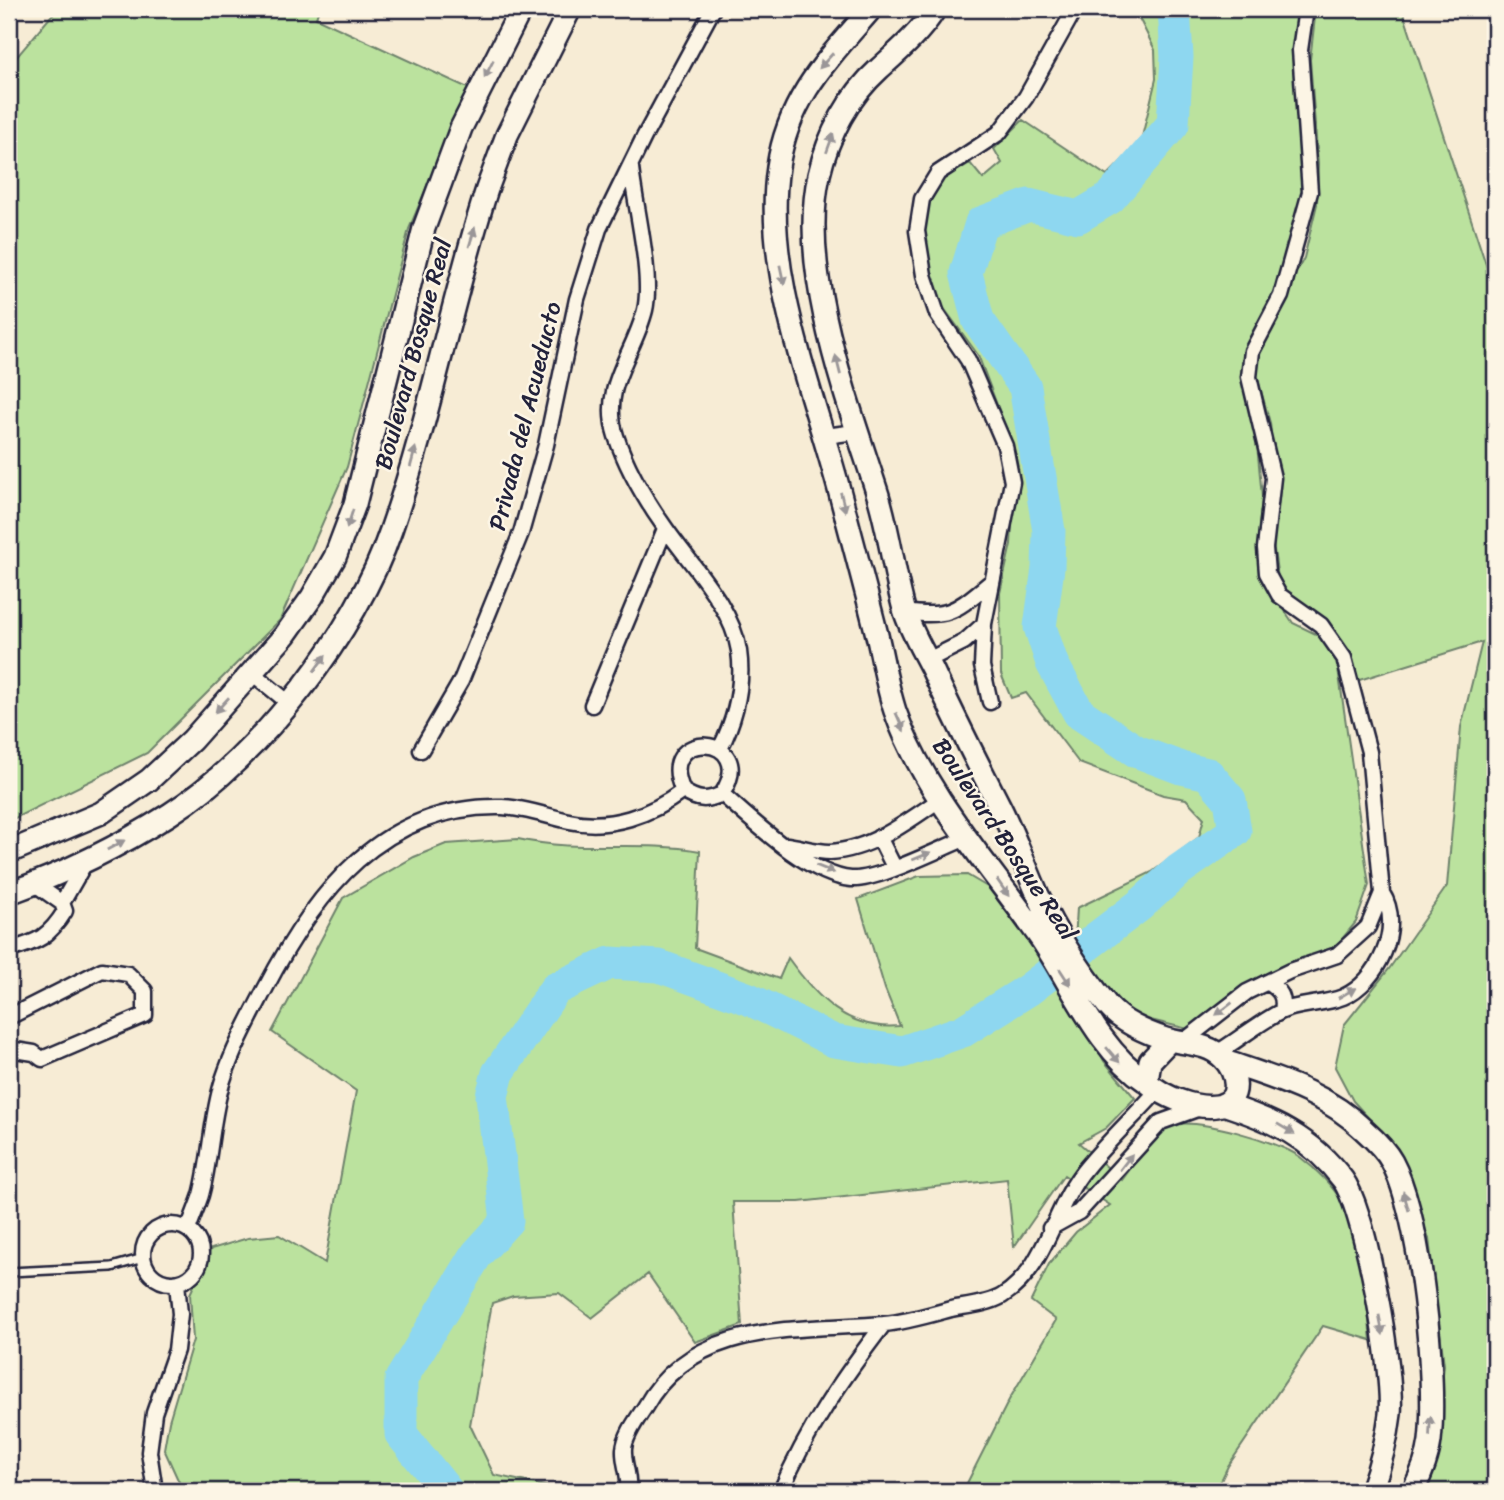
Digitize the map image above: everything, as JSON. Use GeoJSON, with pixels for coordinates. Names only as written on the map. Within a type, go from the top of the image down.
{"type":"FeatureCollection","features":[{"type":"Feature","properties":{"kind":"street","name":"Boulevard Bosque Real"},"geometry":{"type":"LineString","coordinates":[[9,852],[101,814],[149,780],[192,740],[285,635],[312,597],[346,531],[370,450],[424,228],[461,128],[521,9]]}},
{"type":"Feature","properties":{"kind":"street","name":"Boulevard Bosque Real"},"geometry":{"type":"LineString","coordinates":[[9,893],[35,884],[87,859],[172,813],[224,771],[289,703],[342,633],[391,532],[487,189],[507,135],[570,9]]}},
{"type":"Feature","properties":{"kind":"street","name":"Privada del Acueducto"},"geometry":{"type":"LineString","coordinates":[[421,750],[461,681],[522,533],[546,445],[577,299],[599,229],[713,9]]}},
{"type":"Feature","properties":{"kind":"street","name":"Boulevard Bosque Real"},"geometry":{"type":"LineString","coordinates":[[871,9],[807,84],[794,110],[778,164],[780,266],[804,373],[826,436],[895,711],[916,758],[967,838],[1047,933],[1100,1013],[1111,1052],[1124,1067],[1153,1086]]}},
{"type":"Feature","properties":{"kind":"street","name":"Boulevard Bosque Real"},"geometry":{"type":"LineString","coordinates":[[935,9],[912,37],[858,91],[837,125],[819,173],[812,224],[819,274],[855,432],[886,522],[905,612],[1007,821],[1047,933]]}},
{"type":"Feature","properties":{"kind":"street"},"geometry":{"type":"LineString","coordinates":[[990,702],[982,666],[984,624],[1013,482],[1005,446],[968,360],[937,314],[924,275],[917,231],[922,199],[938,173],[999,133],[1026,96],[1074,9]]}},
{"type":"Feature","properties":{"kind":"street"},"geometry":{"type":"LineString","coordinates":[[1222,1058],[1282,1011],[1318,1005],[1346,996],[1374,969],[1385,949],[1390,927],[1388,904],[1382,893],[1369,752],[1344,659],[1321,625],[1279,595],[1267,573],[1265,548],[1273,478],[1250,376],[1252,351],[1281,296],[1310,192],[1300,50],[1306,9]]}},
{"type":"Feature","properties":{"kind":"street"},"geometry":{"type":"LineString","coordinates":[[631,167],[644,265],[645,309],[615,377],[610,405],[615,435],[637,485],[728,620],[739,651],[735,719],[720,748]]}},
{"type":"Feature","properties":{"kind":"street"},"geometry":{"type":"LineString","coordinates":[[826,436],[855,432]]}},
{"type":"Feature","properties":{"kind":"street"},"geometry":{"type":"LineString","coordinates":[[592,705],[665,529]]}},
{"type":"Feature","properties":{"kind":"street"},"geometry":{"type":"LineString","coordinates":[[905,612],[935,617],[961,606],[991,582]]}},
{"type":"Feature","properties":{"kind":"street"},"geometry":{"type":"LineString","coordinates":[[928,660],[964,642],[984,624]]}},
{"type":"Feature","properties":{"kind":"street"},"geometry":{"type":"LineString","coordinates":[[251,672],[289,703]]}},
{"type":"Feature","properties":{"kind":"street"},"geometry":{"type":"LineString","coordinates":[[705,744],[720,748],[731,762],[732,779],[722,794],[709,800],[695,799],[684,791],[677,777],[679,761],[689,748],[705,744]]}},
{"type":"Feature","properties":{"kind":"street"},"geometry":{"type":"LineString","coordinates":[[188,1230],[201,1195],[222,1082],[243,1031],[292,937],[327,888],[367,850],[421,820],[473,806],[525,808],[571,822],[617,823],[662,807],[684,791]]}},
{"type":"Feature","properties":{"kind":"street"},"geometry":{"type":"LineString","coordinates":[[722,794],[779,844],[819,868],[851,879],[894,867],[967,838]]}},
{"type":"Feature","properties":{"kind":"street"},"geometry":{"type":"LineString","coordinates":[[779,844],[830,852],[898,829],[942,798]]}},
{"type":"Feature","properties":{"kind":"street"},"geometry":{"type":"LineString","coordinates":[[879,837],[894,867]]}},
{"type":"Feature","properties":{"kind":"street"},"geometry":{"type":"LineString","coordinates":[[62,903],[87,859]]}},
{"type":"Feature","properties":{"kind":"street"},"geometry":{"type":"LineString","coordinates":[[12,949],[36,942],[53,931],[65,911],[62,903],[35,884]]}},
{"type":"Feature","properties":{"kind":"street"},"geometry":{"type":"LineString","coordinates":[[628,1491],[630,1475],[624,1449],[631,1432],[650,1398],[670,1375],[694,1355],[758,1332],[884,1324],[1000,1298],[1019,1284],[1037,1259],[1067,1194],[1153,1086],[1150,1061],[1267,982],[1337,955],[1355,942],[1368,927],[1382,893]]}},
{"type":"Feature","properties":{"kind":"street"},"geometry":{"type":"LineString","coordinates":[[9,1017],[102,970],[128,974],[145,991],[145,1015],[76,1045],[42,1059],[34,1053],[9,1049]]}},
{"type":"Feature","properties":{"kind":"street"},"geometry":{"type":"LineString","coordinates":[[1267,982],[1279,989],[1284,1000],[1282,1011]]}},
{"type":"Feature","properties":{"kind":"street","name":"Boulevard Bosque Real"},"geometry":{"type":"LineString","coordinates":[[1100,1013],[1177,1041]]}},
{"type":"Feature","properties":{"kind":"street"},"geometry":{"type":"LineString","coordinates":[[1177,1041],[1303,1088],[1338,1107],[1366,1131],[1391,1161],[1406,1198],[1415,1242],[1432,1388],[1430,1443],[1413,1491]]}},
{"type":"Feature","properties":{"kind":"street"},"geometry":{"type":"LineString","coordinates":[[1050,1228],[1079,1212],[1161,1122],[1216,1105],[1237,1084],[1234,1070],[1222,1058]]}},
{"type":"Feature","properties":{"kind":"street"},"geometry":{"type":"LineString","coordinates":[[1153,1086],[1186,1102],[1216,1105],[1290,1129],[1343,1181],[1358,1210],[1388,1363],[1391,1411],[1384,1454],[1371,1491]]}},
{"type":"Feature","properties":{"kind":"street"},"geometry":{"type":"LineString","coordinates":[[179,1226],[188,1230],[200,1245],[201,1255],[194,1273],[177,1283],[167,1283],[151,1275],[143,1258],[147,1240],[160,1227],[179,1226]]}},
{"type":"Feature","properties":{"kind":"street"},"geometry":{"type":"LineString","coordinates":[[155,1491],[149,1452],[154,1413],[176,1350],[180,1314],[177,1283]]}},
{"type":"Feature","properties":{"kind":"street"},"geometry":{"type":"LineString","coordinates":[[781,1491],[822,1413],[884,1324]]}},
{"type":"Feature","properties":{"kind":"lane"},"geometry":{"type":"LineString","coordinates":[[9,1272],[112,1266],[143,1258]]}},
{"type":"Feature","properties":{"kind":"green space"},"geometry":{"type":"Polygon","coordinates":[[[57,9],[319,9],[316,18],[468,88],[409,229],[347,467],[280,620],[147,753],[9,821],[9,66],[57,9]]]}},
{"type":"Feature","properties":{"kind":"green space"},"geometry":{"type":"Polygon","coordinates":[[[1127,9],[1300,9],[1304,190],[1290,253],[1243,382],[1256,434],[1262,497],[1258,538],[1262,577],[1293,623],[1320,636],[1337,661],[1369,885],[1356,922],[1333,950],[1247,987],[1188,1029],[1138,1017],[1107,990],[1075,941],[1077,908],[1152,872],[1199,837],[1204,818],[1186,799],[1163,795],[1079,763],[1026,693],[1011,698],[1001,674],[1000,593],[1011,544],[1016,455],[978,355],[938,300],[924,241],[923,215],[940,181],[970,163],[983,179],[1002,163],[994,149],[1023,120],[1107,176],[1141,141],[1156,79],[1155,50],[1139,18],[1127,9]]]}},
{"type":"Feature","properties":{"kind":"green space"},"geometry":{"type":"Polygon","coordinates":[[[1316,9],[1402,9],[1495,292],[1495,1491],[1423,1491],[1433,1463],[1444,1365],[1429,1239],[1396,1148],[1353,1101],[1335,1067],[1344,1025],[1389,969],[1447,886],[1461,727],[1482,642],[1353,682],[1343,647],[1297,604],[1278,579],[1272,536],[1276,481],[1270,423],[1256,373],[1262,337],[1304,258],[1317,204],[1318,164],[1310,60],[1316,9]]]}},
{"type":"Feature","properties":{"kind":"green space"},"geometry":{"type":"Polygon","coordinates":[[[518,839],[564,845],[655,846],[700,851],[695,948],[779,979],[788,958],[810,986],[835,1009],[864,1023],[881,1026],[900,1026],[885,989],[858,899],[919,876],[967,875],[989,888],[1074,1004],[1104,1061],[1135,1098],[1106,1128],[1079,1143],[1122,1180],[1152,1141],[1172,1125],[1200,1125],[1238,1132],[1274,1144],[1300,1157],[1335,1191],[1350,1220],[1363,1271],[1371,1340],[1323,1326],[1228,1466],[1216,1491],[963,1491],[1009,1400],[1056,1320],[1031,1301],[1049,1264],[1076,1232],[1110,1205],[1064,1175],[1014,1247],[1007,1179],[799,1202],[733,1202],[742,1325],[695,1342],[648,1274],[592,1318],[559,1293],[513,1296],[492,1303],[470,1425],[494,1475],[568,1491],[183,1491],[164,1449],[169,1421],[193,1340],[190,1294],[211,1249],[248,1238],[279,1235],[325,1263],[356,1091],[272,1032],[343,898],[414,857],[446,844],[518,839]]]}},
{"type":"Feature","properties":{"kind":"waterway"},"geometry":{"type":"LineString","coordinates":[[447,1491],[401,1434],[401,1379],[477,1254],[507,1221],[492,1096],[498,1073],[555,989],[610,963],[659,966],[749,999],[834,1041],[902,1052],[963,1031],[1028,990],[1140,905],[1179,870],[1235,831],[1230,800],[1208,774],[1181,768],[1136,751],[1079,713],[1052,663],[1040,627],[1048,568],[1049,531],[1025,387],[978,320],[966,273],[981,223],[1029,205],[1078,217],[1110,198],[1173,124],[1177,57],[1174,9]]}}]}
